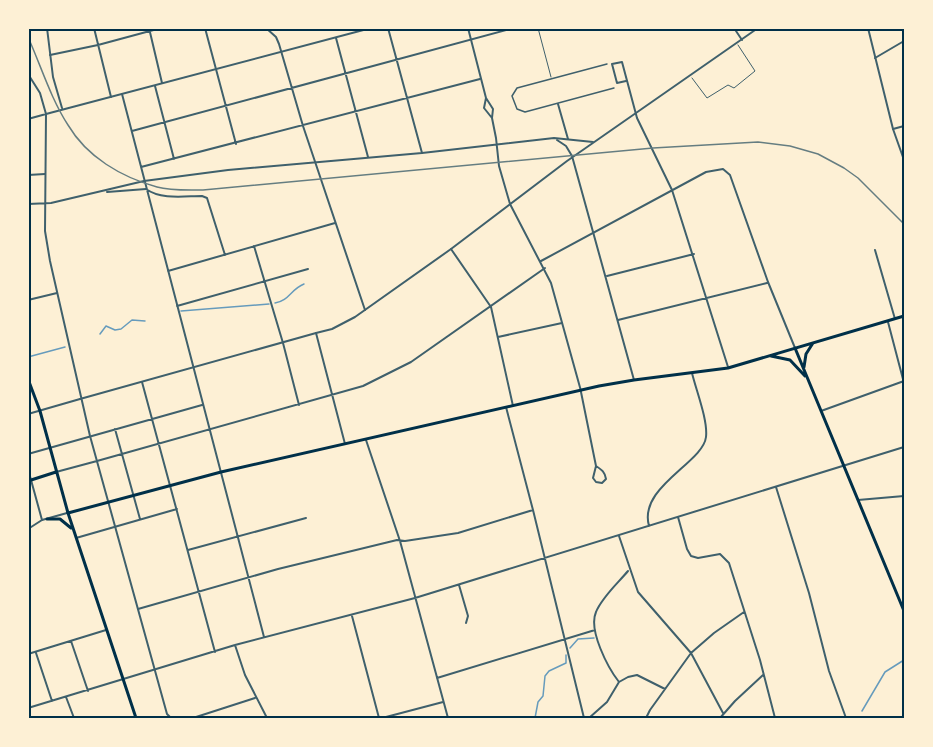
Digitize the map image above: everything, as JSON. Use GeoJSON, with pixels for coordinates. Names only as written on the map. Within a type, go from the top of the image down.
{"type":"FeatureCollection","features":[{"type":"Feature","properties":{"kind":"main road"},"geometry":{"type":"LineString","coordinates":[[68,513],[221,472],[506,407],[634,380],[728,368],[904,316]]}},
{"type":"Feature","properties":{"kind":"main road"},"geometry":{"type":"LineString","coordinates":[[804,369],[805,355],[813,342]]}},
{"type":"Feature","properties":{"kind":"main road"},"geometry":{"type":"LineString","coordinates":[[795,348],[904,611]]}},
{"type":"Feature","properties":{"kind":"main road"},"geometry":{"type":"LineString","coordinates":[[769,356],[790,360],[808,379]]}},
{"type":"Feature","properties":{"kind":"main road"},"geometry":{"type":"LineString","coordinates":[[28,380],[40,411],[68,513],[136,718]]}},
{"type":"Feature","properties":{"kind":"main road"},"geometry":{"type":"LineString","coordinates":[[30,480],[57,472]]}},
{"type":"Feature","properties":{"kind":"main road"},"geometry":{"type":"LineString","coordinates":[[44,519],[60,519],[74,531]]}},
{"type":"Feature","properties":{"kind":"street"},"geometry":{"type":"LineString","coordinates":[[47,28],[58,99],[58,106],[52,112]]}},
{"type":"Feature","properties":{"kind":"street"},"geometry":{"type":"LineString","coordinates":[[94,28],[111,97]]}},
{"type":"Feature","properties":{"kind":"street"},"geometry":{"type":"LineString","coordinates":[[50,55],[161,28]]}},
{"type":"Feature","properties":{"kind":"street"},"geometry":{"type":"LineString","coordinates":[[205,28],[236,144]]}},
{"type":"Feature","properties":{"kind":"street"},"geometry":{"type":"LineString","coordinates":[[266,28],[276,37],[303,126],[365,310]]}},
{"type":"Feature","properties":{"kind":"street"},"geometry":{"type":"LineString","coordinates":[[28,119],[371,28]]}},
{"type":"Feature","properties":{"kind":"street"},"geometry":{"type":"LineString","coordinates":[[388,28],[422,153]]}},
{"type":"Feature","properties":{"kind":"street"},"geometry":{"type":"LineString","coordinates":[[468,28],[486,98],[493,108],[492,118],[499,166],[510,204],[545,268],[563,323],[581,391],[596,466],[593,478],[596,482],[602,483],[606,479],[605,476],[603,471],[596,466]]}},
{"type":"Feature","properties":{"kind":"street"},"geometry":{"type":"LineString","coordinates":[[132,131],[514,28]]}},
{"type":"Feature","properties":{"kind":"street"},"geometry":{"type":"LineString","coordinates":[[734,28],[742,40]]}},
{"type":"Feature","properties":{"kind":"street"},"geometry":{"type":"LineString","coordinates":[[28,414],[283,343],[342,324],[451,249],[594,142],[758,28]]}},
{"type":"Feature","properties":{"kind":"street"},"geometry":{"type":"LineString","coordinates":[[867,28],[893,129],[904,160]]}},
{"type":"Feature","properties":{"kind":"street"},"geometry":{"type":"LineString","coordinates":[[150,30],[162,83]]}},
{"type":"Feature","properties":{"kind":"street"},"geometry":{"type":"LineString","coordinates":[[336,38],[368,157]]}},
{"type":"Feature","properties":{"kind":"street"},"geometry":{"type":"LineString","coordinates":[[875,58],[904,41]]}},
{"type":"Feature","properties":{"kind":"street"},"geometry":{"type":"LineString","coordinates":[[626,81],[617,83],[612,64],[621,62],[635,113],[672,190],[728,368]]}},
{"type":"Feature","properties":{"kind":"street"},"geometry":{"type":"LineString","coordinates":[[607,64],[517,88],[512,96],[515,107],[525,112],[614,88]]}},
{"type":"Feature","properties":{"kind":"street"},"geometry":{"type":"LineString","coordinates":[[28,74],[42,97],[46,114],[45,234],[80,399],[169,718]]}},
{"type":"Feature","properties":{"kind":"street"},"geometry":{"type":"LineString","coordinates":[[141,167],[482,79]]}},
{"type":"Feature","properties":{"kind":"street"},"geometry":{"type":"LineString","coordinates":[[155,85],[174,159]]}},
{"type":"Feature","properties":{"kind":"street"},"geometry":{"type":"LineString","coordinates":[[122,94],[264,637]]}},
{"type":"Feature","properties":{"kind":"street"},"geometry":{"type":"LineString","coordinates":[[486,98],[484,108],[492,118]]}},
{"type":"Feature","properties":{"kind":"street"},"geometry":{"type":"LineString","coordinates":[[58,99],[63,109]]}},
{"type":"Feature","properties":{"kind":"street"},"geometry":{"type":"LineString","coordinates":[[558,104],[568,140]]}},
{"type":"Feature","properties":{"kind":"street"},"geometry":{"type":"LineString","coordinates":[[893,129],[904,126]]}},
{"type":"Feature","properties":{"kind":"street"},"geometry":{"type":"LineString","coordinates":[[28,204],[51,203],[144,182],[228,170],[422,153],[554,138],[594,142]]}},
{"type":"Feature","properties":{"kind":"street"},"geometry":{"type":"LineString","coordinates":[[554,138],[574,153],[581,152]]}},
{"type":"Feature","properties":{"kind":"street"},"geometry":{"type":"LineString","coordinates":[[566,146],[572,158],[594,231],[634,380]]}},
{"type":"Feature","properties":{"kind":"street"},"geometry":{"type":"LineString","coordinates":[[541,261],[708,171],[723,169],[730,175],[768,282],[795,348]]}},
{"type":"Feature","properties":{"kind":"street"},"geometry":{"type":"LineString","coordinates":[[28,175],[45,174]]}},
{"type":"Feature","properties":{"kind":"street"},"geometry":{"type":"LineString","coordinates":[[98,193],[146,189],[151,193],[207,198],[225,255]]}},
{"type":"Feature","properties":{"kind":"street"},"geometry":{"type":"LineString","coordinates":[[168,271],[336,223]]}},
{"type":"Feature","properties":{"kind":"street"},"geometry":{"type":"LineString","coordinates":[[254,246],[283,343],[298,405]]}},
{"type":"Feature","properties":{"kind":"street"},"geometry":{"type":"LineString","coordinates":[[451,249],[490,307],[513,406]]}},
{"type":"Feature","properties":{"kind":"street"},"geometry":{"type":"LineString","coordinates":[[875,250],[895,319]]}},
{"type":"Feature","properties":{"kind":"street"},"geometry":{"type":"LineString","coordinates":[[607,276],[694,254]]}},
{"type":"Feature","properties":{"kind":"street"},"geometry":{"type":"LineString","coordinates":[[177,306],[308,268]]}},
{"type":"Feature","properties":{"kind":"street"},"geometry":{"type":"LineString","coordinates":[[57,472],[363,386],[392,373],[545,268]]}},
{"type":"Feature","properties":{"kind":"street"},"geometry":{"type":"LineString","coordinates":[[618,320],[768,282]]}},
{"type":"Feature","properties":{"kind":"street"},"geometry":{"type":"LineString","coordinates":[[28,300],[57,293]]}},
{"type":"Feature","properties":{"kind":"street"},"geometry":{"type":"LineString","coordinates":[[821,411],[904,382],[888,321]]}},
{"type":"Feature","properties":{"kind":"street"},"geometry":{"type":"LineString","coordinates":[[498,337],[563,323]]}},
{"type":"Feature","properties":{"kind":"street"},"geometry":{"type":"LineString","coordinates":[[316,333],[345,444]]}},
{"type":"Feature","properties":{"kind":"street"},"geometry":{"type":"LineString","coordinates":[[649,526],[647,512],[650,504],[670,478],[698,451],[706,439],[706,429],[692,373]]}},
{"type":"Feature","properties":{"kind":"street"},"geometry":{"type":"LineString","coordinates":[[142,381],[215,652]]}},
{"type":"Feature","properties":{"kind":"street"},"geometry":{"type":"LineString","coordinates":[[28,454],[203,405]]}},
{"type":"Feature","properties":{"kind":"street"},"geometry":{"type":"LineString","coordinates":[[506,407],[584,718]]}},
{"type":"Feature","properties":{"kind":"street"},"geometry":{"type":"LineString","coordinates":[[115,429],[140,519]]}},
{"type":"Feature","properties":{"kind":"street"},"geometry":{"type":"LineString","coordinates":[[366,439],[400,541],[448,718]]}},
{"type":"Feature","properties":{"kind":"street"},"geometry":{"type":"LineString","coordinates":[[28,708],[88,692],[235,645],[459,585],[904,447]]}},
{"type":"Feature","properties":{"kind":"street"},"geometry":{"type":"LineString","coordinates":[[28,469],[44,519]]}},
{"type":"Feature","properties":{"kind":"street"},"geometry":{"type":"LineString","coordinates":[[776,487],[846,718]]}},
{"type":"Feature","properties":{"kind":"street"},"geometry":{"type":"LineString","coordinates":[[858,500],[904,496]]}},
{"type":"Feature","properties":{"kind":"street"},"geometry":{"type":"LineString","coordinates":[[76,538],[177,509]]}},
{"type":"Feature","properties":{"kind":"street"},"geometry":{"type":"LineString","coordinates":[[138,609],[249,577],[400,541],[458,532],[533,510]]}},
{"type":"Feature","properties":{"kind":"street"},"geometry":{"type":"LineString","coordinates":[[28,529],[44,519],[68,513]]}},
{"type":"Feature","properties":{"kind":"street"},"geometry":{"type":"LineString","coordinates":[[678,517],[687,549],[692,556],[698,558],[720,554],[726,560],[775,718]]}},
{"type":"Feature","properties":{"kind":"street"},"geometry":{"type":"LineString","coordinates":[[188,550],[306,518]]}},
{"type":"Feature","properties":{"kind":"street"},"geometry":{"type":"LineString","coordinates":[[619,536],[638,592],[691,653],[723,713]]}},
{"type":"Feature","properties":{"kind":"street"},"geometry":{"type":"LineString","coordinates":[[619,682],[604,655],[595,630],[594,619],[599,607],[629,569]]}},
{"type":"Feature","properties":{"kind":"street"},"geometry":{"type":"LineString","coordinates":[[459,585],[468,616],[466,623]]}},
{"type":"Feature","properties":{"kind":"street"},"geometry":{"type":"LineString","coordinates":[[646,718],[691,653],[744,612]]}},
{"type":"Feature","properties":{"kind":"street"},"geometry":{"type":"LineString","coordinates":[[352,615],[379,718]]}},
{"type":"Feature","properties":{"kind":"street"},"geometry":{"type":"LineString","coordinates":[[28,654],[106,630]]}},
{"type":"Feature","properties":{"kind":"street"},"geometry":{"type":"LineString","coordinates":[[437,678],[595,630]]}},
{"type":"Feature","properties":{"kind":"street"},"geometry":{"type":"LineString","coordinates":[[71,641],[88,692]]}},
{"type":"Feature","properties":{"kind":"street"},"geometry":{"type":"LineString","coordinates":[[235,645],[244,675],[267,718]]}},
{"type":"Feature","properties":{"kind":"street"},"geometry":{"type":"LineString","coordinates":[[36,652],[52,701]]}},
{"type":"Feature","properties":{"kind":"street"},"geometry":{"type":"LineString","coordinates":[[589,718],[607,702],[619,682],[628,677],[637,675],[665,689]]}},
{"type":"Feature","properties":{"kind":"street"},"geometry":{"type":"LineString","coordinates":[[720,718],[763,675]]}},
{"type":"Feature","properties":{"kind":"street"},"geometry":{"type":"LineString","coordinates":[[66,697],[74,718]]}},
{"type":"Feature","properties":{"kind":"street"},"geometry":{"type":"LineString","coordinates":[[193,718],[255,698]]}},
{"type":"Feature","properties":{"kind":"street"},"geometry":{"type":"LineString","coordinates":[[337,718],[379,718],[443,702]]}},
{"type":"Feature","properties":{"kind":"street"},"geometry":{"type":"LineString","coordinates":[[409,711],[411,718]]}},
{"type":"Feature","properties":{"kind":"lane"},"geometry":{"type":"LineString","coordinates":[[538,28],[551,77]]}},
{"type":"Feature","properties":{"kind":"lane"},"geometry":{"type":"LineString","coordinates":[[690,76],[707,98],[729,85],[734,88],[755,71],[737,43]]}},
{"type":"Feature","properties":{"kind":"waterway"},"geometry":{"type":"LineString","coordinates":[[275,303],[284,300],[304,284]]}},
{"type":"Feature","properties":{"kind":"waterway"},"geometry":{"type":"LineString","coordinates":[[181,311],[269,304]]}},
{"type":"Feature","properties":{"kind":"waterway"},"geometry":{"type":"LineString","coordinates":[[100,334],[106,326],[115,330],[121,329],[132,320],[145,321]]}},
{"type":"Feature","properties":{"kind":"waterway"},"geometry":{"type":"LineString","coordinates":[[28,357],[65,347]]}},
{"type":"Feature","properties":{"kind":"waterway"},"geometry":{"type":"LineString","coordinates":[[570,648],[578,639],[594,638]]}},
{"type":"Feature","properties":{"kind":"waterway"},"geometry":{"type":"LineString","coordinates":[[535,718],[538,702],[543,696],[545,676],[549,671],[566,663],[566,655]]}},
{"type":"Feature","properties":{"kind":"waterway"},"geometry":{"type":"LineString","coordinates":[[862,711],[885,672],[904,660]]}},
{"type":"Feature","properties":{"kind":"railway"},"geometry":{"type":"LineString","coordinates":[[28,37],[56,104],[85,147],[106,164],[131,178],[162,188],[203,190],[653,148],[758,142],[790,146],[818,154],[844,168],[858,178],[904,224]]}}]}
